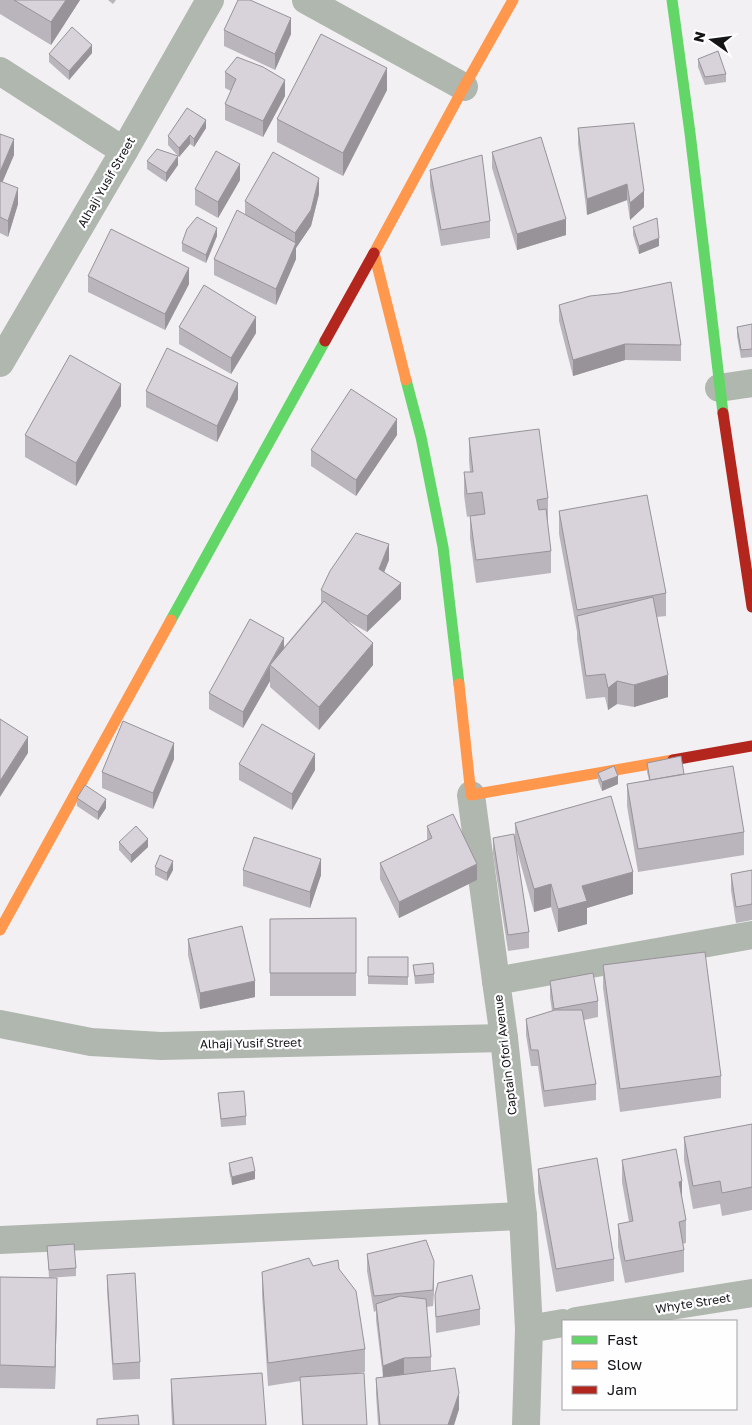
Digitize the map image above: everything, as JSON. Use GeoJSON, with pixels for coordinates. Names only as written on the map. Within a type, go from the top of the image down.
{"type":"FeatureCollection","features":[{"type":"Feature","properties":{"kind":"street","name":"Alhaji Yusif Street"},"geometry":{"type":"LineString","coordinates":[[0,363],[210,0]]}},
{"type":"Feature","properties":{"kind":"street"},"geometry":{"type":"LineString","coordinates":[[306,0],[464,87]]}},
{"type":"Feature","properties":{"kind":"street"},"geometry":{"type":"LineString","coordinates":[[0,930],[513,0]]}},
{"type":"Feature","properties":{"kind":"street"},"geometry":{"type":"LineString","coordinates":[[672,0],[690,133],[719,388],[752,607]]}},
{"type":"Feature","properties":{"kind":"street"},"geometry":{"type":"LineString","coordinates":[[0,70],[124,151]]}},
{"type":"Feature","properties":{"kind":"street"},"geometry":{"type":"LineString","coordinates":[[374,253],[421,437],[443,547],[471,795],[496,981]]}},
{"type":"Feature","properties":{"kind":"street"},"geometry":{"type":"LineString","coordinates":[[719,388],[752,383]]}},
{"type":"Feature","properties":{"kind":"street"},"geometry":{"type":"LineString","coordinates":[[471,795],[752,746]]}},
{"type":"Feature","properties":{"kind":"street","name":"Captain Ofori Avenue"},"geometry":{"type":"LineString","coordinates":[[529,1329],[523,1216],[496,981],[752,934]]}},
{"type":"Feature","properties":{"kind":"street","name":"Alhaji Yusif Street"},"geometry":{"type":"LineString","coordinates":[[0,1024],[92,1042],[161,1046],[504,1038]]}},
{"type":"Feature","properties":{"kind":"street"},"geometry":{"type":"LineString","coordinates":[[0,1240],[523,1216]]}},
{"type":"Feature","properties":{"kind":"street","name":"Whyte Street"},"geometry":{"type":"LineString","coordinates":[[582,1320],[752,1293]]}},
{"type":"Feature","properties":{"kind":"street"},"geometry":{"type":"LineString","coordinates":[[526,1425],[529,1329],[562,1323]]}},
{"type":"Feature","properties":{"kind":"building"},"geometry":{"type":"Polygon","coordinates":[[[14,0],[66,0],[51,22],[14,0]]]}},
{"type":"Feature","properties":{"kind":"building"},"geometry":{"type":"Polygon","coordinates":[[[238,0],[250,0],[291,18],[275,54],[224,30],[238,0]]]}},
{"type":"Feature","properties":{"kind":"building"},"geometry":{"type":"Polygon","coordinates":[[[72,27],[92,45],[69,71],[49,54],[72,27]]]}},
{"type":"Feature","properties":{"kind":"building"},"geometry":{"type":"Polygon","coordinates":[[[321,34],[387,68],[343,153],[277,119],[321,34]]]}},
{"type":"Feature","properties":{"kind":"building"},"geometry":{"type":"Polygon","coordinates":[[[718,51],[726,74],[705,77],[698,59],[718,51]]]}},
{"type":"Feature","properties":{"kind":"building"},"geometry":{"type":"Polygon","coordinates":[[[237,57],[263,67],[285,80],[263,121],[225,104],[236,79],[225,72],[237,57]]]}},
{"type":"Feature","properties":{"kind":"building"},"geometry":{"type":"Polygon","coordinates":[[[187,108],[206,120],[194,139],[190,135],[179,148],[168,136],[187,108]]]}},
{"type":"Feature","properties":{"kind":"building"},"geometry":{"type":"Polygon","coordinates":[[[634,123],[644,191],[630,203],[627,184],[587,199],[578,128],[634,123]]]}},
{"type":"Feature","properties":{"kind":"building"},"geometry":{"type":"Polygon","coordinates":[[[0,134],[14,139],[0,172],[0,134]]]}},
{"type":"Feature","properties":{"kind":"building"},"geometry":{"type":"Polygon","coordinates":[[[541,137],[566,219],[517,234],[492,152],[541,137]]]}},
{"type":"Feature","properties":{"kind":"building"},"geometry":{"type":"Polygon","coordinates":[[[157,149],[178,156],[166,173],[147,161],[157,149]]]}},
{"type":"Feature","properties":{"kind":"building"},"geometry":{"type":"Polygon","coordinates":[[[216,151],[240,164],[218,202],[195,189],[216,151]]]}},
{"type":"Feature","properties":{"kind":"building"},"geometry":{"type":"Polygon","coordinates":[[[273,152],[319,178],[311,210],[295,233],[245,201],[273,152]]]}},
{"type":"Feature","properties":{"kind":"building"},"geometry":{"type":"Polygon","coordinates":[[[482,155],[490,221],[441,230],[430,170],[482,155]]]}},
{"type":"Feature","properties":{"kind":"building"},"geometry":{"type":"Polygon","coordinates":[[[0,181],[18,188],[8,221],[0,217],[0,181]]]}},
{"type":"Feature","properties":{"kind":"building"},"geometry":{"type":"Polygon","coordinates":[[[237,210],[296,243],[276,289],[214,259],[237,210]]]}},
{"type":"Feature","properties":{"kind":"building"},"geometry":{"type":"Polygon","coordinates":[[[197,217],[217,228],[206,255],[182,243],[187,229],[197,217]]]}},
{"type":"Feature","properties":{"kind":"building"},"geometry":{"type":"Polygon","coordinates":[[[657,218],[659,238],[639,246],[633,227],[657,218]]]}},
{"type":"Feature","properties":{"kind":"building"},"geometry":{"type":"Polygon","coordinates":[[[111,229],[189,268],[165,314],[88,276],[111,229]]]}},
{"type":"Feature","properties":{"kind":"building"},"geometry":{"type":"Polygon","coordinates":[[[671,282],[681,345],[625,344],[573,360],[559,305],[590,296],[619,293],[671,282]]]}},
{"type":"Feature","properties":{"kind":"building"},"geometry":{"type":"Polygon","coordinates":[[[204,285],[256,317],[231,358],[179,327],[204,285]]]}},
{"type":"Feature","properties":{"kind":"building"},"geometry":{"type":"Polygon","coordinates":[[[752,324],[752,349],[741,350],[737,327],[752,324]]]}},
{"type":"Feature","properties":{"kind":"building"},"geometry":{"type":"Polygon","coordinates":[[[167,348],[238,383],[217,426],[146,391],[167,348]]]}},
{"type":"Feature","properties":{"kind":"building"},"geometry":{"type":"Polygon","coordinates":[[[70,355],[121,384],[76,463],[25,435],[70,355]]]}},
{"type":"Feature","properties":{"kind":"building"},"geometry":{"type":"Polygon","coordinates":[[[351,389],[397,419],[356,480],[311,450],[351,389]]]}},
{"type":"Feature","properties":{"kind":"building"},"geometry":{"type":"Polygon","coordinates":[[[539,429],[548,498],[537,500],[539,510],[546,509],[551,551],[476,560],[470,516],[485,514],[482,492],[467,494],[464,472],[473,472],[469,438],[539,429]]]}},
{"type":"Feature","properties":{"kind":"building"},"geometry":{"type":"Polygon","coordinates":[[[647,495],[666,593],[577,610],[559,511],[647,495]]]}},
{"type":"Feature","properties":{"kind":"building"},"geometry":{"type":"Polygon","coordinates":[[[356,533],[389,544],[379,569],[401,583],[367,616],[321,590],[330,571],[356,533]]]}},
{"type":"Feature","properties":{"kind":"building"},"geometry":{"type":"Polygon","coordinates":[[[653,597],[668,675],[634,685],[617,681],[608,688],[605,674],[586,676],[577,616],[653,597]]]}},
{"type":"Feature","properties":{"kind":"building"},"geometry":{"type":"Polygon","coordinates":[[[324,601],[373,643],[319,707],[270,665],[324,601]]]}},
{"type":"Feature","properties":{"kind":"building"},"geometry":{"type":"Polygon","coordinates":[[[250,619],[284,638],[243,712],[209,693],[250,619]]]}},
{"type":"Feature","properties":{"kind":"building"},"geometry":{"type":"Polygon","coordinates":[[[0,719],[28,737],[0,781],[0,719]]]}},
{"type":"Feature","properties":{"kind":"building"},"geometry":{"type":"Polygon","coordinates":[[[123,721],[174,743],[153,793],[102,772],[123,721]]]}},
{"type":"Feature","properties":{"kind":"building"},"geometry":{"type":"Polygon","coordinates":[[[262,724],[315,754],[292,794],[239,764],[262,724]]]}},
{"type":"Feature","properties":{"kind":"building"},"geometry":{"type":"Polygon","coordinates":[[[681,756],[684,774],[650,780],[647,763],[681,756]]]}},
{"type":"Feature","properties":{"kind":"building"},"geometry":{"type":"Polygon","coordinates":[[[614,766],[618,776],[602,782],[598,773],[614,766]]]}},
{"type":"Feature","properties":{"kind":"building"},"geometry":{"type":"Polygon","coordinates":[[[733,766],[744,832],[638,849],[627,784],[733,766]]]}},
{"type":"Feature","properties":{"kind":"building"},"geometry":{"type":"Polygon","coordinates":[[[85,785],[106,799],[98,812],[77,798],[85,785]]]}},
{"type":"Feature","properties":{"kind":"building"},"geometry":{"type":"Polygon","coordinates":[[[611,796],[633,872],[582,886],[587,901],[558,909],[551,884],[534,889],[515,823],[611,796]]]}},
{"type":"Feature","properties":{"kind":"building"},"geometry":{"type":"Polygon","coordinates":[[[453,814],[477,864],[399,902],[380,863],[432,838],[427,826],[453,814]]]}},
{"type":"Feature","properties":{"kind":"building"},"geometry":{"type":"Polygon","coordinates":[[[136,826],[148,839],[131,855],[119,842],[136,826]]]}},
{"type":"Feature","properties":{"kind":"building"},"geometry":{"type":"Polygon","coordinates":[[[514,834],[529,932],[508,935],[493,838],[514,834]]]}},
{"type":"Feature","properties":{"kind":"building"},"geometry":{"type":"Polygon","coordinates":[[[254,837],[321,859],[310,892],[243,870],[254,837]]]}},
{"type":"Feature","properties":{"kind":"building"},"geometry":{"type":"Polygon","coordinates":[[[160,855],[173,861],[167,873],[155,867],[160,855]]]}},
{"type":"Feature","properties":{"kind":"building"},"geometry":{"type":"Polygon","coordinates":[[[752,870],[752,904],[736,907],[731,874],[752,870]]]}},
{"type":"Feature","properties":{"kind":"building"},"geometry":{"type":"Polygon","coordinates":[[[356,918],[356,973],[270,973],[270,919],[356,918]]]}},
{"type":"Feature","properties":{"kind":"building"},"geometry":{"type":"Polygon","coordinates":[[[242,926],[255,981],[200,993],[188,939],[242,926]]]}},
{"type":"Feature","properties":{"kind":"building"},"geometry":{"type":"Polygon","coordinates":[[[705,952],[721,1076],[620,1089],[603,965],[705,952]]]}},
{"type":"Feature","properties":{"kind":"building"},"geometry":{"type":"Polygon","coordinates":[[[368,957],[408,957],[408,977],[368,976],[368,957]]]}},
{"type":"Feature","properties":{"kind":"building"},"geometry":{"type":"Polygon","coordinates":[[[433,963],[434,974],[415,976],[413,965],[433,963]]]}},
{"type":"Feature","properties":{"kind":"building"},"geometry":{"type":"Polygon","coordinates":[[[593,973],[598,1001],[554,1009],[550,981],[593,973]]]}},
{"type":"Feature","properties":{"kind":"building"},"geometry":{"type":"Polygon","coordinates":[[[555,1010],[582,1010],[596,1084],[544,1091],[538,1050],[531,1050],[526,1019],[555,1010]]]}},
{"type":"Feature","properties":{"kind":"building"},"geometry":{"type":"Polygon","coordinates":[[[244,1091],[246,1116],[221,1119],[218,1093],[244,1091]]]}},
{"type":"Feature","properties":{"kind":"building"},"geometry":{"type":"Polygon","coordinates":[[[752,1124],[752,1187],[722,1193],[720,1181],[693,1186],[684,1137],[752,1124]]]}},
{"type":"Feature","properties":{"kind":"building"},"geometry":{"type":"Polygon","coordinates":[[[676,1149],[682,1181],[679,1182],[686,1220],[679,1222],[684,1250],[625,1261],[618,1224],[633,1221],[622,1160],[676,1149]]]}},
{"type":"Feature","properties":{"kind":"building"},"geometry":{"type":"Polygon","coordinates":[[[252,1157],[255,1171],[232,1177],[229,1163],[252,1157]]]}},
{"type":"Feature","properties":{"kind":"building"},"geometry":{"type":"Polygon","coordinates":[[[597,1158],[614,1259],[556,1269],[538,1169],[597,1158]]]}},
{"type":"Feature","properties":{"kind":"building"},"geometry":{"type":"Polygon","coordinates":[[[426,1240],[434,1261],[433,1290],[374,1296],[367,1254],[426,1240]]]}},
{"type":"Feature","properties":{"kind":"building"},"geometry":{"type":"Polygon","coordinates":[[[74,1244],[76,1268],[49,1270],[47,1246],[74,1244]]]}},
{"type":"Feature","properties":{"kind":"building"},"geometry":{"type":"Polygon","coordinates":[[[309,1258],[313,1266],[338,1260],[339,1269],[356,1291],[365,1349],[268,1363],[262,1272],[309,1258]]]}},
{"type":"Feature","properties":{"kind":"building"},"geometry":{"type":"Polygon","coordinates":[[[135,1273],[140,1362],[113,1364],[107,1275],[135,1273]]]}},
{"type":"Feature","properties":{"kind":"building"},"geometry":{"type":"Polygon","coordinates":[[[472,1275],[480,1309],[436,1317],[435,1295],[438,1283],[472,1275]]]}},
{"type":"Feature","properties":{"kind":"building"},"geometry":{"type":"Polygon","coordinates":[[[0,1277],[57,1278],[55,1367],[0,1365],[0,1277]]]}},
{"type":"Feature","properties":{"kind":"building"},"geometry":{"type":"Polygon","coordinates":[[[400,1296],[426,1299],[431,1357],[404,1358],[383,1366],[376,1304],[400,1296]]]}},
{"type":"Feature","properties":{"kind":"building"},"geometry":{"type":"Polygon","coordinates":[[[455,1368],[459,1393],[448,1425],[380,1425],[376,1378],[455,1368]]]}},
{"type":"Feature","properties":{"kind":"building"},"geometry":{"type":"Polygon","coordinates":[[[262,1373],[266,1425],[174,1425],[171,1379],[262,1373]]]}},
{"type":"Feature","properties":{"kind":"building"},"geometry":{"type":"Polygon","coordinates":[[[364,1373],[367,1425],[303,1425],[300,1377],[364,1373]]]}},
{"type":"Feature","properties":{"kind":"building"},"geometry":{"type":"Polygon","coordinates":[[[138,1415],[139,1425],[97,1425],[97,1419],[138,1415]]]}},
{"type":"Feature","properties":{"kind":"traffic: fast"},"geometry":{"type":"LineString","coordinates":[[672,0],[690,133],[723,413]]}},
{"type":"Feature","properties":{"kind":"traffic: fast"},"geometry":{"type":"LineString","coordinates":[[171,620],[325,341]]}},
{"type":"Feature","properties":{"kind":"traffic: fast"},"geometry":{"type":"LineString","coordinates":[[406,380],[421,437],[443,547],[459,684]]}},
{"type":"Feature","properties":{"kind":"traffic: slow"},"geometry":{"type":"LineString","coordinates":[[406,380],[374,253],[513,0]]}},
{"type":"Feature","properties":{"kind":"traffic: slow"},"geometry":{"type":"LineString","coordinates":[[0,930],[171,620]]}},
{"type":"Feature","properties":{"kind":"traffic: slow"},"geometry":{"type":"LineString","coordinates":[[459,684],[471,795],[673,760]]}},
{"type":"Feature","properties":{"kind":"traffic: jam"},"geometry":{"type":"LineString","coordinates":[[325,341],[374,253]]}},
{"type":"Feature","properties":{"kind":"traffic: jam"},"geometry":{"type":"LineString","coordinates":[[723,413],[752,607]]}},
{"type":"Feature","properties":{"kind":"traffic: jam"},"geometry":{"type":"LineString","coordinates":[[673,760],[752,746]]}}]}
